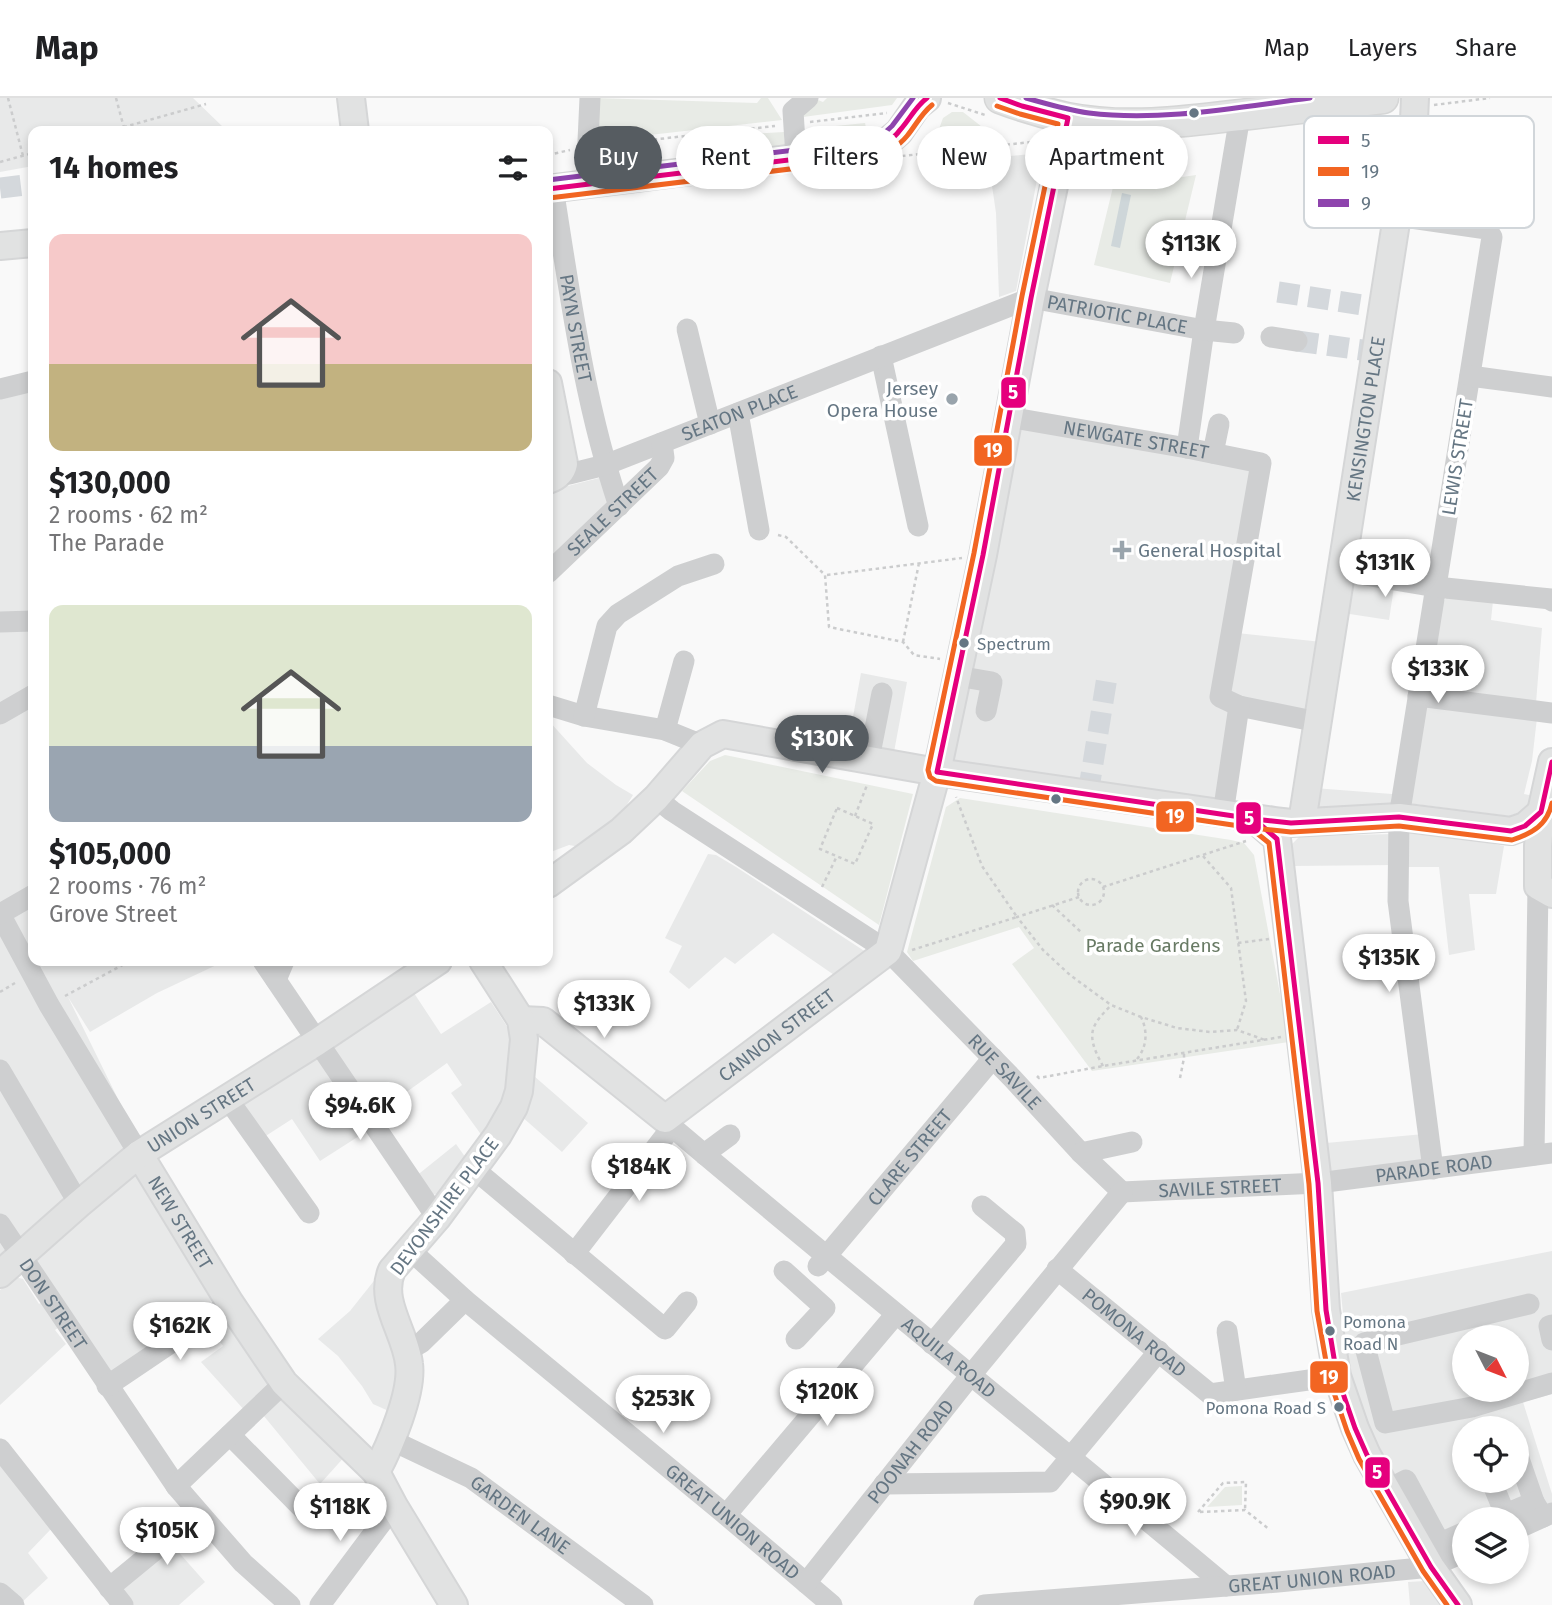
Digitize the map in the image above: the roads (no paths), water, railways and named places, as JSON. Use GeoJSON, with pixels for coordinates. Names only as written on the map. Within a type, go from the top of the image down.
{"type":"FeatureCollection","features":[{"type":"Feature","properties":{"kind":"highway"},"geometry":{"type":"LineString","coordinates":[[996,108],[1070,108],[1109,122],[1151,123],[1238,116],[1383,98]]}},
{"type":"Feature","properties":{"kind":"main road"},"geometry":{"type":"LineString","coordinates":[[351,98],[354,126]]}},
{"type":"Feature","properties":{"kind":"main road","name":"KENSINGTON PLACE"},"geometry":{"type":"LineString","coordinates":[[1417,116],[1427,101]]}},
{"type":"Feature","properties":{"kind":"main road"},"geometry":{"type":"LineString","coordinates":[[903,128],[924,104]]}},
{"type":"Feature","properties":{"kind":"main road"},"geometry":{"type":"LineString","coordinates":[[888,951],[937,772],[983,555],[1070,108]]}},
{"type":"Feature","properties":{"kind":"main road"},"geometry":{"type":"LineString","coordinates":[[662,175],[788,159]]}},
{"type":"Feature","properties":{"kind":"main road"},"geometry":{"type":"LineString","coordinates":[[553,188],[574,185]]}},
{"type":"Feature","properties":{"kind":"main road","name":"KENSINGTON PLACE"},"geometry":{"type":"LineString","coordinates":[[1394,228],[1369,350],[1341,571],[1318,722],[1274,828],[1318,1183],[1326,1310],[1336,1371],[1367,1455],[1431,1567],[1458,1605]]}},
{"type":"Feature","properties":{"kind":"main road"},"geometry":{"type":"LineString","coordinates":[[0,246],[28,243]]}},
{"type":"Feature","properties":{"kind":"main road"},"geometry":{"type":"LineString","coordinates":[[553,408],[564,464],[555,475]]}},
{"type":"Feature","properties":{"kind":"main road"},"geometry":{"type":"LineString","coordinates":[[553,880],[621,831],[656,798],[702,745],[723,733],[868,772],[937,772],[1223,814],[1274,828],[1399,817],[1537,851],[1552,762]]}},
{"type":"Feature","properties":{"kind":"main road","name":"CANNON STREET"},"geometry":{"type":"LineString","coordinates":[[668,1123],[888,951]]}},
{"type":"Feature","properties":{"kind":"main road","name":"UNION STREET"},"geometry":{"type":"LineString","coordinates":[[0,1274],[139,1154],[317,1042],[431,966]]}},
{"type":"Feature","properties":{"kind":"main road"},"geometry":{"type":"LineString","coordinates":[[485,966],[521,1020],[543,1021],[668,1123]]}},
{"type":"Feature","properties":{"kind":"main road","name":"DEVONSHIRE PLACE"},"geometry":{"type":"LineString","coordinates":[[376,1472],[391,1440],[407,1392],[410,1367],[407,1351],[391,1309],[388,1280],[392,1270],[437,1218],[474,1169],[514,1107],[519,1091],[524,1039],[521,1020]]}},
{"type":"Feature","properties":{"kind":"main road","name":"NEW STREET"},"geometry":{"type":"LineString","coordinates":[[139,1154],[230,1303],[284,1383],[376,1472],[454,1605]]}},
{"type":"Feature","properties":{"kind":"street"},"geometry":{"type":"LineString","coordinates":[[589,126],[590,98]]}},
{"type":"Feature","properties":{"kind":"street"},"geometry":{"type":"LineString","coordinates":[[794,126],[793,111],[808,98]]}},
{"type":"Feature","properties":{"kind":"street"},"geometry":{"type":"LineString","coordinates":[[1187,448],[1238,116]]}},
{"type":"Feature","properties":{"kind":"street","name":"PAYN STREET"},"geometry":{"type":"LineString","coordinates":[[553,204],[605,466],[619,506]]}},
{"type":"Feature","properties":{"kind":"street","name":"LEWIS STREET"},"geometry":{"type":"LineString","coordinates":[[1433,1169],[1398,901],[1399,817],[1492,237],[1487,229],[1480,228]]}},
{"type":"Feature","properties":{"kind":"street","name":"PATRIOTIC PLACE"},"geometry":{"type":"LineString","coordinates":[[1031,298],[1204,330],[1234,333]]}},
{"type":"Feature","properties":{"kind":"street","name":"SEATON PLACE"},"geometry":{"type":"LineString","coordinates":[[555,475],[605,466],[1031,298]]}},
{"type":"Feature","properties":{"kind":"street"},"geometry":{"type":"LineString","coordinates":[[688,329],[710,424]]}},
{"type":"Feature","properties":{"kind":"street"},"geometry":{"type":"LineString","coordinates":[[1271,337],[1297,341]]}},
{"type":"Feature","properties":{"kind":"street"},"geometry":{"type":"LineString","coordinates":[[881,356],[918,526]]}},
{"type":"Feature","properties":{"kind":"street"},"geometry":{"type":"LineString","coordinates":[[1470,376],[1552,387]]}},
{"type":"Feature","properties":{"kind":"street"},"geometry":{"type":"LineString","coordinates":[[0,389],[28,382]]}},
{"type":"Feature","properties":{"kind":"street"},"geometry":{"type":"LineString","coordinates":[[738,413],[759,530]]}},
{"type":"Feature","properties":{"kind":"street","name":"NEWGATE STREET"},"geometry":{"type":"LineString","coordinates":[[1008,417],[1261,463],[1220,697],[1239,706]]}},
{"type":"Feature","properties":{"kind":"street"},"geometry":{"type":"LineString","coordinates":[[1213,453],[1219,424]]}},
{"type":"Feature","properties":{"kind":"street","name":"SEALE STREET"},"geometry":{"type":"LineString","coordinates":[[553,568],[659,467],[664,458],[662,443]]}},
{"type":"Feature","properties":{"kind":"street"},"geometry":{"type":"LineString","coordinates":[[584,716],[607,626],[618,614],[678,576],[714,564]]}},
{"type":"Feature","properties":{"kind":"street"},"geometry":{"type":"LineString","coordinates":[[1341,571],[1436,587],[1552,599]]}},
{"type":"Feature","properties":{"kind":"street"},"geometry":{"type":"LineString","coordinates":[[0,622],[28,621]]}},
{"type":"Feature","properties":{"kind":"street"},"geometry":{"type":"LineString","coordinates":[[665,730],[684,661]]}},
{"type":"Feature","properties":{"kind":"street"},"geometry":{"type":"LineString","coordinates":[[959,670],[992,682],[986,711]]}},
{"type":"Feature","properties":{"kind":"street"},"geometry":{"type":"LineString","coordinates":[[868,772],[882,693]]}},
{"type":"Feature","properties":{"kind":"street"},"geometry":{"type":"LineString","coordinates":[[1418,696],[1552,713]]}},
{"type":"Feature","properties":{"kind":"street"},"geometry":{"type":"LineString","coordinates":[[0,714],[28,698]]}},
{"type":"Feature","properties":{"kind":"street"},"geometry":{"type":"LineString","coordinates":[[1223,814],[1239,706],[1318,722]]}},
{"type":"Feature","properties":{"kind":"street"},"geometry":{"type":"LineString","coordinates":[[553,707],[584,716],[665,730],[702,745]]}},
{"type":"Feature","properties":{"kind":"street","name":"RUE SAVILE"},"geometry":{"type":"LineString","coordinates":[[656,798],[682,818],[888,951],[1081,1153],[1122,1192]]}},
{"type":"Feature","properties":{"kind":"street"},"geometry":{"type":"LineString","coordinates":[[1537,851],[1543,1154]]}},
{"type":"Feature","properties":{"kind":"street"},"geometry":{"type":"LineString","coordinates":[[2,922],[28,899]]}},
{"type":"Feature","properties":{"kind":"street","name":"NEW STREET"},"geometry":{"type":"LineString","coordinates":[[2,922],[139,1154]]}},
{"type":"Feature","properties":{"kind":"street"},"geometry":{"type":"LineString","coordinates":[[280,971],[317,1042],[437,1218]]}},
{"type":"Feature","properties":{"kind":"street","name":"CLARE STREET"},"geometry":{"type":"LineString","coordinates":[[822,1261],[993,1058]]}},
{"type":"Feature","properties":{"kind":"street"},"geometry":{"type":"LineString","coordinates":[[0,1070],[79,1204]]}},
{"type":"Feature","properties":{"kind":"street"},"geometry":{"type":"LineString","coordinates":[[227,1098],[309,1213]]}},
{"type":"Feature","properties":{"kind":"street"},"geometry":{"type":"LineString","coordinates":[[574,1254],[668,1123]]}},
{"type":"Feature","properties":{"kind":"street","name":"AQUILA ROAD"},"geometry":{"type":"LineString","coordinates":[[668,1123],[822,1261],[896,1314],[1226,1586]]}},
{"type":"Feature","properties":{"kind":"street"},"geometry":{"type":"LineString","coordinates":[[705,1156],[710,1149],[730,1135]]}},
{"type":"Feature","properties":{"kind":"street"},"geometry":{"type":"LineString","coordinates":[[1081,1153],[1132,1142]]}},
{"type":"Feature","properties":{"kind":"street","name":"PARADE ROAD"},"geometry":{"type":"LineString","coordinates":[[1318,1183],[1543,1154]]}},
{"type":"Feature","properties":{"kind":"street"},"geometry":{"type":"LineString","coordinates":[[474,1169],[665,1329],[687,1302]]}},
{"type":"Feature","properties":{"kind":"street","name":"SAVILE STREET"},"geometry":{"type":"LineString","coordinates":[[1122,1192],[1318,1183]]}},
{"type":"Feature","properties":{"kind":"street","name":"POONAH ROAD"},"geometry":{"type":"LineString","coordinates":[[806,1583],[971,1375],[1122,1192]]}},
{"type":"Feature","properties":{"kind":"street"},"geometry":{"type":"LineString","coordinates":[[932,1344],[1016,1244],[1014,1233],[982,1206]]}},
{"type":"Feature","properties":{"kind":"street","name":"DON STREET"},"geometry":{"type":"LineString","coordinates":[[0,1224],[176,1486],[243,1563],[290,1605]]}},
{"type":"Feature","properties":{"kind":"street","name":"GREAT UNION ROAD"},"geometry":{"type":"LineString","coordinates":[[410,1250],[466,1300],[832,1605]]}},
{"type":"Feature","properties":{"kind":"street","name":"POMONA ROAD"},"geometry":{"type":"LineString","coordinates":[[1058,1269],[1210,1394],[1336,1371],[1369,1360]]}},
{"type":"Feature","properties":{"kind":"street"},"geometry":{"type":"LineString","coordinates":[[784,1271],[825,1308],[796,1339]]}},
{"type":"Feature","properties":{"kind":"street"},"geometry":{"type":"LineString","coordinates":[[407,1351],[421,1343],[466,1300]]}},
{"type":"Feature","properties":{"kind":"street"},"geometry":{"type":"LineString","coordinates":[[107,1386],[230,1303]]}},
{"type":"Feature","properties":{"kind":"street"},"geometry":{"type":"LineString","coordinates":[[1385,1423],[1364,1343],[1529,1304]]}},
{"type":"Feature","properties":{"kind":"street"},"geometry":{"type":"LineString","coordinates":[[726,1515],[896,1314]]}},
{"type":"Feature","properties":{"kind":"street"},"geometry":{"type":"LineString","coordinates":[[1552,1325],[1549,1326],[1552,1340]]}},
{"type":"Feature","properties":{"kind":"street"},"geometry":{"type":"LineString","coordinates":[[1227,1331],[1236,1390]]}},
{"type":"Feature","properties":{"kind":"street"},"geometry":{"type":"LineString","coordinates":[[884,1485],[1050,1482],[1159,1351]]}},
{"type":"Feature","properties":{"kind":"street"},"geometry":{"type":"LineString","coordinates":[[176,1486],[284,1383]]}},
{"type":"Feature","properties":{"kind":"street"},"geometry":{"type":"LineString","coordinates":[[1355,1428],[1472,1406],[1552,1383]]}},
{"type":"Feature","properties":{"kind":"street"},"geometry":{"type":"LineString","coordinates":[[230,1435],[310,1516]]}},
{"type":"Feature","properties":{"kind":"street","name":"GARDEN LANE"},"geometry":{"type":"LineString","coordinates":[[391,1440],[471,1478],[643,1605]]}},
{"type":"Feature","properties":{"kind":"street"},"geometry":{"type":"LineString","coordinates":[[0,1448],[123,1605]]}},
{"type":"Feature","properties":{"kind":"street"},"geometry":{"type":"LineString","coordinates":[[1387,1490],[1406,1480],[1440,1543],[1452,1538]]}},
{"type":"Feature","properties":{"kind":"street"},"geometry":{"type":"LineString","coordinates":[[1529,1480],[1543,1511]]}},
{"type":"Feature","properties":{"kind":"street"},"geometry":{"type":"LineString","coordinates":[[320,1605],[394,1506]]}},
{"type":"Feature","properties":{"kind":"street"},"geometry":{"type":"LineString","coordinates":[[109,1588],[199,1514]]}},
{"type":"Feature","properties":{"kind":"street","name":"GREAT UNION ROAD"},"geometry":{"type":"LineString","coordinates":[[984,1605],[1431,1567],[1452,1558]]}},
{"type":"Feature","properties":{"kind":"street"},"geometry":{"type":"LineString","coordinates":[[0,1593],[14,1605]]}},
{"type":"Feature","properties":{"kind":"tunnel"},"geometry":{"type":"LineString","coordinates":[[0,188],[28,185]]}},
{"type":"Feature","properties":{"kind":"tunnel"},"geometry":{"type":"LineString","coordinates":[[1278,292],[1369,306]]}},
{"type":"Feature","properties":{"kind":"tunnel"},"geometry":{"type":"LineString","coordinates":[[1297,341],[1362,350]]}},
{"type":"Feature","properties":{"kind":"tunnel"},"geometry":{"type":"LineString","coordinates":[[1088,794],[1107,677]]}},
{"type":"Feature","properties":{"kind":"place","name":"Jersey Opera House"},"geometry":{"type":"Point","coordinates":[952,399]}},
{"type":"Feature","properties":{"kind":"place","name":"General Hospital"},"geometry":{"type":"Point","coordinates":[1122,550]}},
{"type":"Feature","properties":{"kind":"place","name":"Spectrum"},"geometry":{"type":"Point","coordinates":[964,643]}},
{"type":"Feature","properties":{"kind":"place","name":"Pomona Road N"},"geometry":{"type":"Point","coordinates":[1330,1331]}},
{"type":"Feature","properties":{"kind":"place","name":"Pomona Road S"},"geometry":{"type":"Point","coordinates":[1339,1407]}},
{"type":"Feature","properties":{"kind":"park label","name":"Parade Gardens"},"geometry":{"type":"Point","coordinates":[1153,945]}}]}
